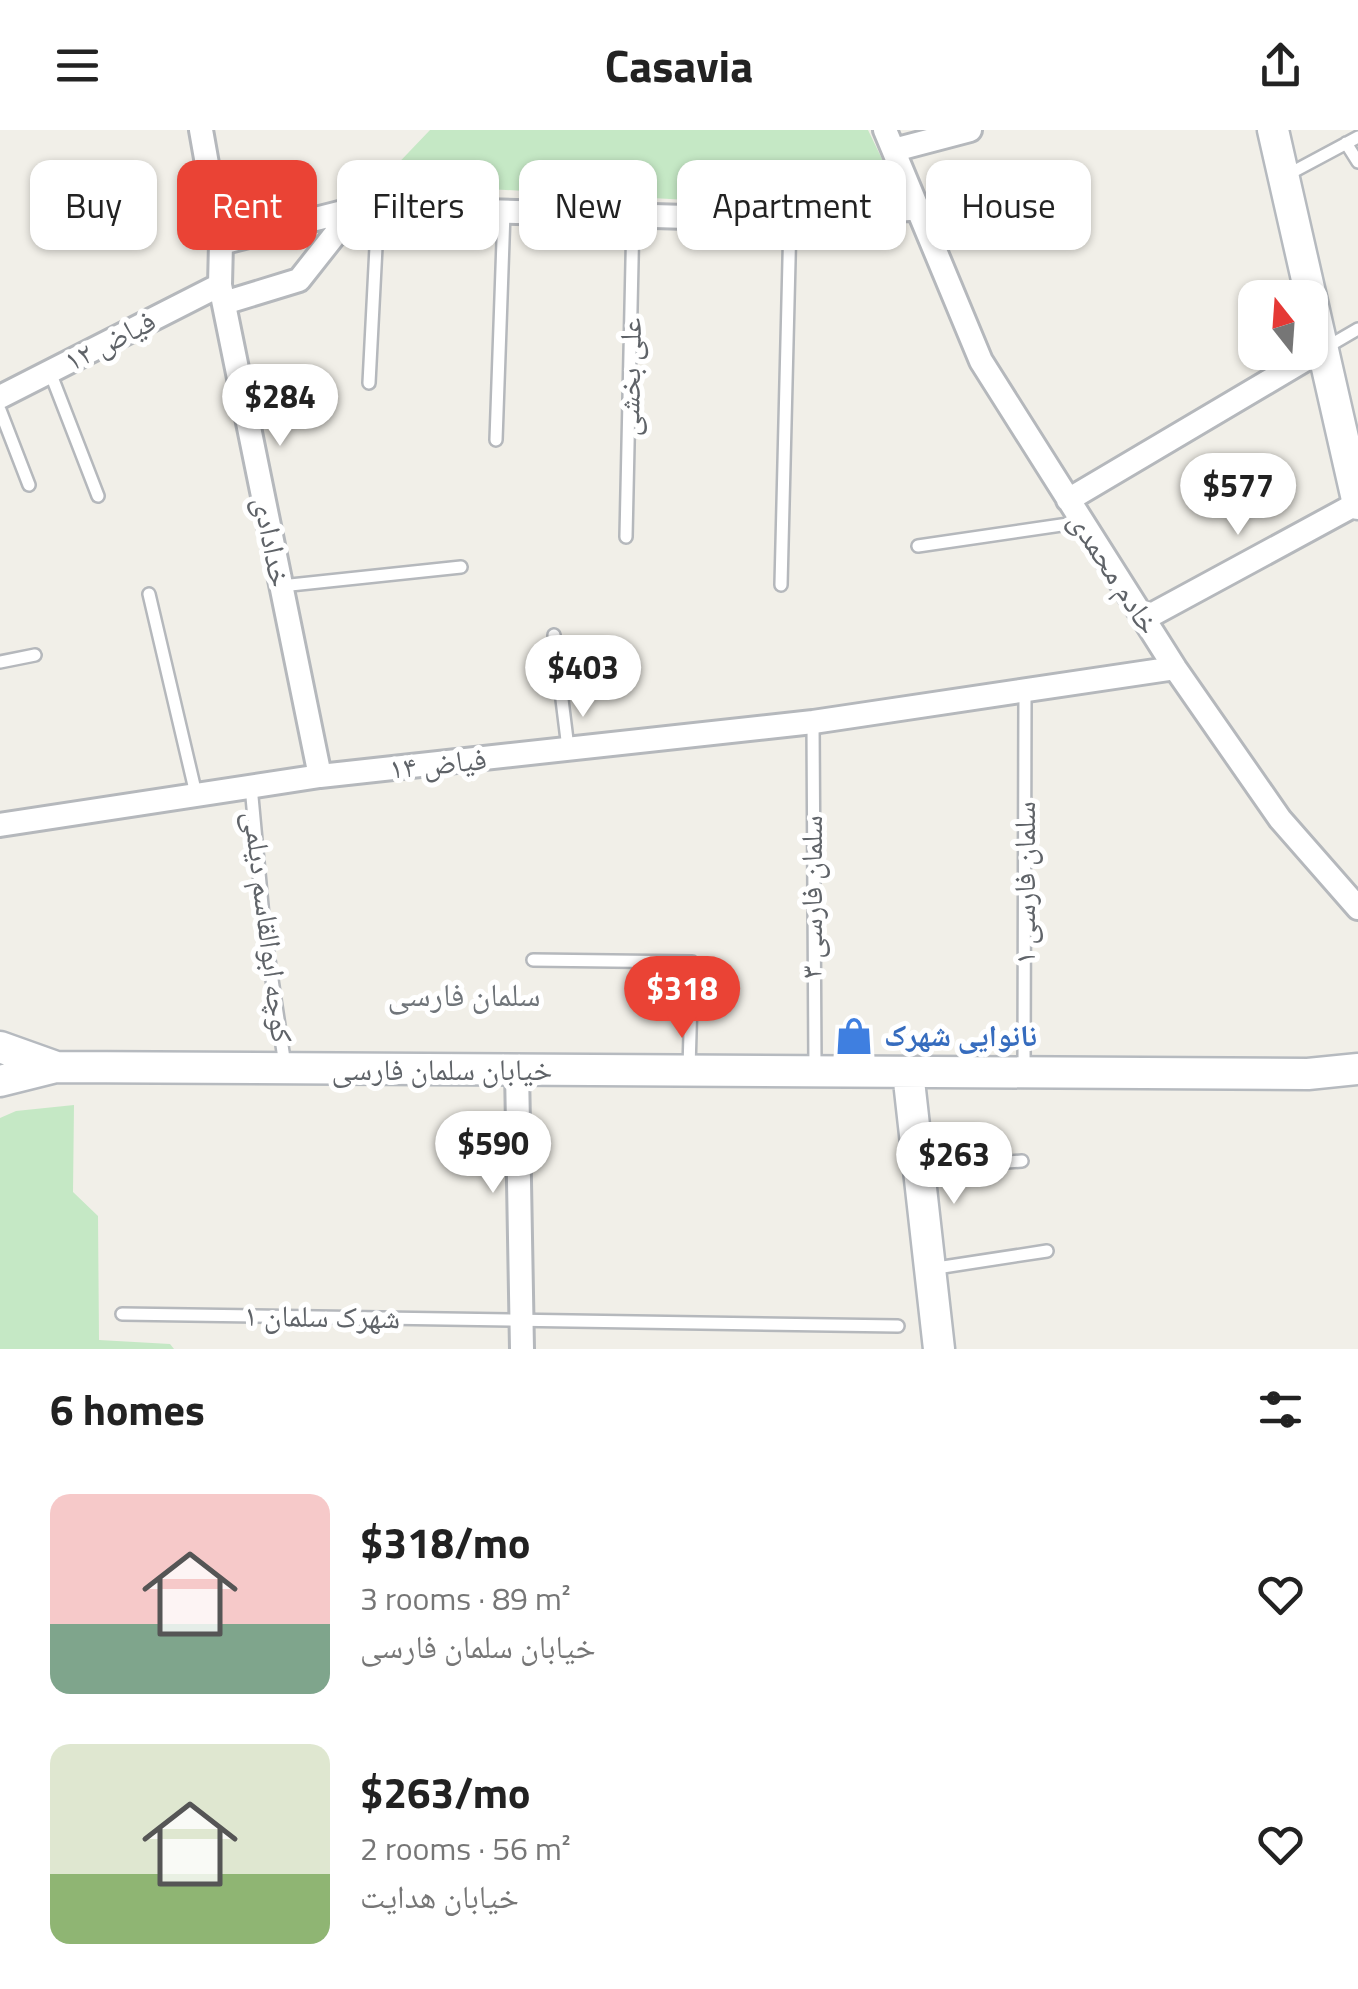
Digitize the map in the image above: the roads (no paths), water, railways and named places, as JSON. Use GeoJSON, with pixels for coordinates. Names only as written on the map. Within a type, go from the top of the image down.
{"type":"FeatureCollection","features":[{"type":"Feature","properties":{"kind":"main road"},"geometry":{"type":"LineString","coordinates":[[1274,130],[1307,280]]}},
{"type":"Feature","properties":{"kind":"main road"},"geometry":{"type":"LineString","coordinates":[[1328,370],[1358,503]]}},
{"type":"Feature","properties":{"kind":"main road"},"geometry":{"type":"LineString","coordinates":[[0,1047],[56,1067]]}},
{"type":"Feature","properties":{"kind":"main road"},"geometry":{"type":"LineString","coordinates":[[0,1080],[56,1067]]}},
{"type":"Feature","properties":{"kind":"main road","name":"خیابان سلمان فارسی"},"geometry":{"type":"LineString","coordinates":[[56,1067],[1308,1074]]}},
{"type":"Feature","properties":{"kind":"main road"},"geometry":{"type":"LineString","coordinates":[[1308,1074],[1358,1069]]}},
{"type":"Feature","properties":{"kind":"main road"},"geometry":{"type":"LineString","coordinates":[[908,1072],[939,1349]]}},
{"type":"Feature","properties":{"kind":"main road"},"geometry":{"type":"LineString","coordinates":[[1308,1074],[1358,1084]]}},
{"type":"Feature","properties":{"kind":"street","name":"خدادادی"},"geometry":{"type":"LineString","coordinates":[[202,130],[207,160]]}},
{"type":"Feature","properties":{"kind":"street"},"geometry":{"type":"LineString","coordinates":[[890,140],[970,130]]}},
{"type":"Feature","properties":{"kind":"street","name":"خادم محمدی"},"geometry":{"type":"LineString","coordinates":[[890,140],[981,361],[1175,668],[1280,818],[1358,908]]}},
{"type":"Feature","properties":{"kind":"street"},"geometry":{"type":"LineString","coordinates":[[906,209],[919,208]]}},
{"type":"Feature","properties":{"kind":"street"},"geometry":{"type":"LineString","coordinates":[[499,212],[519,212]]}},
{"type":"Feature","properties":{"kind":"street","name":"فیاض ۱۲"},"geometry":{"type":"LineString","coordinates":[[0,398],[222,294],[299,280],[337,239]]}},
{"type":"Feature","properties":{"kind":"street","name":"خدادادی"},"geometry":{"type":"LineString","coordinates":[[221,250],[222,294],[320,776]]}},
{"type":"Feature","properties":{"kind":"street"},"geometry":{"type":"LineString","coordinates":[[1068,500],[1288,370]]}},
{"type":"Feature","properties":{"kind":"street"},"geometry":{"type":"LineString","coordinates":[[1144,618],[1358,503]]}},
{"type":"Feature","properties":{"kind":"street","name":"فیاض ۱۴"},"geometry":{"type":"LineString","coordinates":[[0,825],[251,785],[813,722],[1175,668]]}},
{"type":"Feature","properties":{"kind":"street"},"geometry":{"type":"LineString","coordinates":[[517,1070],[522,1349]]}},
{"type":"Feature","properties":{"kind":"lane"},"geometry":{"type":"LineString","coordinates":[[1283,176],[1358,137]]}},
{"type":"Feature","properties":{"kind":"lane"},"geometry":{"type":"LineString","coordinates":[[1346,144],[1358,162]]}},
{"type":"Feature","properties":{"kind":"lane"},"geometry":{"type":"LineString","coordinates":[[496,440],[504,212]]}},
{"type":"Feature","properties":{"kind":"lane"},"geometry":{"type":"LineString","coordinates":[[367,250],[369,383]]}},
{"type":"Feature","properties":{"kind":"lane","name":"علی بخشی"},"geometry":{"type":"LineString","coordinates":[[626,537],[632,250]]}},
{"type":"Feature","properties":{"kind":"lane"},"geometry":{"type":"LineString","coordinates":[[781,585],[789,250]]}},
{"type":"Feature","properties":{"kind":"lane"},"geometry":{"type":"LineString","coordinates":[[1328,346],[1358,329]]}},
{"type":"Feature","properties":{"kind":"lane"},"geometry":{"type":"LineString","coordinates":[[50,372],[98,496]]}},
{"type":"Feature","properties":{"kind":"lane"},"geometry":{"type":"LineString","coordinates":[[0,410],[29,485]]}},
{"type":"Feature","properties":{"kind":"lane"},"geometry":{"type":"LineString","coordinates":[[918,546],[1082,522]]}},
{"type":"Feature","properties":{"kind":"lane"},"geometry":{"type":"LineString","coordinates":[[281,586],[461,567]]}},
{"type":"Feature","properties":{"kind":"lane"},"geometry":{"type":"LineString","coordinates":[[150,594],[196,794]]}},
{"type":"Feature","properties":{"kind":"lane"},"geometry":{"type":"LineString","coordinates":[[554,635],[568,748]]}},
{"type":"Feature","properties":{"kind":"lane"},"geometry":{"type":"LineString","coordinates":[[0,662],[36,655]]}},
{"type":"Feature","properties":{"kind":"lane","name":"سلمان فارسی ۱"},"geometry":{"type":"LineString","coordinates":[[1024,1073],[1025,693]]}},
{"type":"Feature","properties":{"kind":"lane","name":"سلمان فارسی ۳"},"geometry":{"type":"LineString","coordinates":[[813,722],[815,1072]]}},
{"type":"Feature","properties":{"kind":"lane","name":"کوچه ابوالقاسم دیلمی"},"geometry":{"type":"LineString","coordinates":[[251,785],[264,927],[286,1069]]}},
{"type":"Feature","properties":{"kind":"lane"},"geometry":{"type":"LineString","coordinates":[[533,960],[692,962],[689,1072]]}},
{"type":"Feature","properties":{"kind":"lane"},"geometry":{"type":"LineString","coordinates":[[919,1168],[1022,1161]]}},
{"type":"Feature","properties":{"kind":"lane"},"geometry":{"type":"LineString","coordinates":[[930,1269],[1047,1252]]}},
{"type":"Feature","properties":{"kind":"lane","name":"شهرک سلمان ۱"},"geometry":{"type":"LineString","coordinates":[[122,1314],[898,1326]]}},
{"type":"Feature","properties":{"kind":"place","name":"نانوایی شهرک"},"geometry":{"type":"Point","coordinates":[854,1036]}},
{"type":"Feature","properties":{"kind":"district","name":"سلمان فارسی"},"geometry":{"type":"Point","coordinates":[464,995]}}]}
